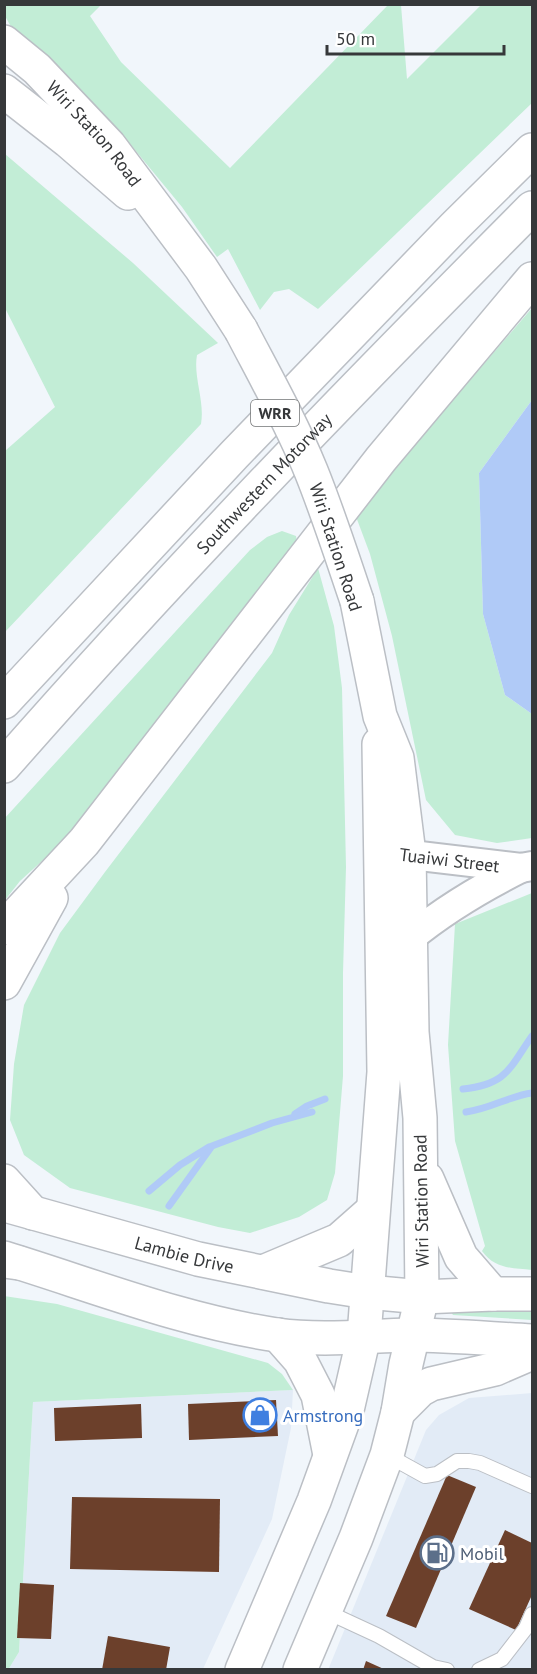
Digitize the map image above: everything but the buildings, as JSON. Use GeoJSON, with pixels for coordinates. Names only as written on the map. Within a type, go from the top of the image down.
{"type":"FeatureCollection","features":[{"type":"Feature","properties":{"kind":"main road","name":"Wiri Station Road"},"geometry":{"type":"LineString","coordinates":[[4,42],[37,69],[109,145],[201,268],[241,330],[294,433],[336,539],[357,601],[380,716],[378,771],[410,938],[412,1032],[420,1118],[422,1297],[387,1455],[364,1518],[300,1670]]}},
{"type":"Feature","properties":{"kind":"main road","name":"Wiri Station Road"},"geometry":{"type":"LineString","coordinates":[[4,91],[68,141],[175,234]]}},
{"type":"Feature","properties":{"kind":"main road","name":"WRR"},"geometry":{"type":"LineString","coordinates":[[11,694],[275,413],[455,226],[532,150]]}},
{"type":"Feature","properties":{"kind":"main road","name":"Southwestern Motorway"},"geometry":{"type":"LineString","coordinates":[[4,766],[200,551],[390,351],[532,208]]}},
{"type":"Feature","properties":{"kind":"main road"},"geometry":{"type":"LineString","coordinates":[[4,928],[84,842],[381,459],[532,279]]}},
{"type":"Feature","properties":{"kind":"main road"},"geometry":{"type":"LineString","coordinates":[[4,983],[28,937],[84,842]]}},
{"type":"Feature","properties":{"kind":"main road","name":"Wiri Station Road"},"geometry":{"type":"LineString","coordinates":[[242,1670],[314,1501],[347,1410],[364,1336],[384,1072],[395,853]]}},
{"type":"Feature","properties":{"kind":"main road"},"geometry":{"type":"LineString","coordinates":[[420,1161],[446,1227],[461,1257],[493,1294]]}},
{"type":"Feature","properties":{"kind":"main road"},"geometry":{"type":"LineString","coordinates":[[4,1181],[19,1209]]}},
{"type":"Feature","properties":{"kind":"main road","name":"Lambie Drive"},"geometry":{"type":"LineString","coordinates":[[19,1209],[198,1259],[367,1292],[422,1297],[532,1294]]}},
{"type":"Feature","properties":{"kind":"main road"},"geometry":{"type":"LineString","coordinates":[[263,1272],[339,1240],[373,1210]]}},
{"type":"Feature","properties":{"kind":"main road"},"geometry":{"type":"LineString","coordinates":[[9,1261],[127,1299],[201,1319],[278,1335],[328,1339],[412,1335],[532,1341]]}},
{"type":"Feature","properties":{"kind":"main road"},"geometry":{"type":"LineString","coordinates":[[278,1335],[300,1360],[318,1395],[330,1455]]}},
{"type":"Feature","properties":{"kind":"main road"},"geometry":{"type":"LineString","coordinates":[[398,1412],[420,1390],[431,1383],[495,1369],[532,1353]]}},
{"type":"Feature","properties":{"kind":"street","name":"Tuaiwi Street"},"geometry":{"type":"LineString","coordinates":[[395,853],[527,867]]}},
{"type":"Feature","properties":{"kind":"street","name":"Tuaiwi Street"},"geometry":{"type":"LineString","coordinates":[[410,938],[435,917],[485,886],[527,867]]}},
{"type":"Feature","properties":{"kind":"lane"},"geometry":{"type":"LineString","coordinates":[[387,1455],[425,1476],[437,1474],[457,1461],[469,1461],[480,1463],[532,1486]]}},
{"type":"Feature","properties":{"kind":"lane"},"geometry":{"type":"LineString","coordinates":[[325,1611],[379,1636],[433,1667],[447,1670]]}},
{"type":"Feature","properties":{"kind":"lane"},"geometry":{"type":"LineString","coordinates":[[479,1670],[502,1659],[526,1628],[532,1614]]}},
{"type":"Feature","properties":{"kind":"shaded area"},"geometry":{"type":"Polygon","coordinates":[[[293,1390],[291,1428],[272,1519],[203,1669],[8,1670],[19,1652],[33,1402],[293,1390]]]}},
{"type":"Feature","properties":{"kind":"shaded area"},"geometry":{"type":"Polygon","coordinates":[[[532,1393],[532,1669],[328,1670],[426,1430],[439,1415],[469,1398],[532,1393]]]}},
{"type":"Feature","properties":{"kind":"green space"},"geometry":{"type":"Polygon","coordinates":[[[4,5],[101,5],[90,16],[121,62],[230,168],[388,5],[401,5],[407,79],[481,5],[532,5],[532,103],[318,309],[289,289],[274,292],[260,310],[228,249],[217,257],[182,207],[130,144],[10,25],[5,16],[4,5]]]}},
{"type":"Feature","properties":{"kind":"green space"},"geometry":{"type":"Polygon","coordinates":[[[5,154],[133,263],[218,343],[197,355],[196,372],[202,415],[201,424],[5,632],[5,451],[55,407],[5,308],[5,154]]]}},
{"type":"Feature","properties":{"kind":"green space"},"geometry":{"type":"Polygon","coordinates":[[[532,308],[532,400],[479,473],[483,614],[505,695],[532,714],[532,838],[497,843],[455,835],[426,800],[392,636],[370,554],[355,514],[532,308]]]}},
{"type":"Feature","properties":{"kind":"green space"},"geometry":{"type":"Polygon","coordinates":[[[282,531],[296,536],[298,549],[76,830],[20,881],[5,900],[4,819],[250,550],[267,537],[282,531]]]}},
{"type":"Feature","properties":{"kind":"green space"},"geometry":{"type":"Polygon","coordinates":[[[318,568],[334,626],[342,688],[346,867],[343,1076],[335,1173],[327,1200],[299,1217],[250,1233],[218,1227],[70,1188],[24,1155],[10,1120],[14,1064],[24,1005],[60,933],[272,653],[289,615],[318,568]]]}},
{"type":"Feature","properties":{"kind":"green space"},"geometry":{"type":"Polygon","coordinates":[[[532,893],[532,1270],[498,1264],[482,1251],[485,1246],[455,1141],[448,1045],[455,924],[532,893]]]}},
{"type":"Feature","properties":{"kind":"green space"},"geometry":{"type":"Polygon","coordinates":[[[4,1296],[57,1304],[268,1363],[282,1374],[293,1390],[33,1402],[19,1652],[8,1670],[4,1669],[4,1296]]]}},
{"type":"Feature","properties":{"kind":"green space"},"geometry":{"type":"Polygon","coordinates":[[[477,1307],[532,1310],[532,1320],[453,1315],[451,1312],[477,1307]]]}},
{"type":"Feature","properties":{"kind":"water"},"geometry":{"type":"Polygon","coordinates":[[[532,400],[532,714],[505,695],[483,614],[479,473],[532,400]]]}},
{"type":"Feature","properties":{"kind":"waterway"},"geometry":{"type":"LineString","coordinates":[[463,1089],[478,1087],[498,1079],[512,1066],[532,1036]]}},
{"type":"Feature","properties":{"kind":"waterway"},"geometry":{"type":"LineString","coordinates":[[466,1112],[532,1093]]}},
{"type":"Feature","properties":{"kind":"waterway"},"geometry":{"type":"LineString","coordinates":[[295,1114],[325,1099]]}},
{"type":"Feature","properties":{"kind":"waterway"},"geometry":{"type":"LineString","coordinates":[[169,1206],[212,1146],[272,1123],[312,1112]]}},
{"type":"Feature","properties":{"kind":"waterway"},"geometry":{"type":"LineString","coordinates":[[149,1191],[180,1165],[209,1147]]}},
{"type":"Feature","properties":{"kind":"place","name":"Armstrong"},"geometry":{"type":"Point","coordinates":[260,1415]}},
{"type":"Feature","properties":{"kind":"place","name":"Mobil"},"geometry":{"type":"Point","coordinates":[437,1553]}}]}
